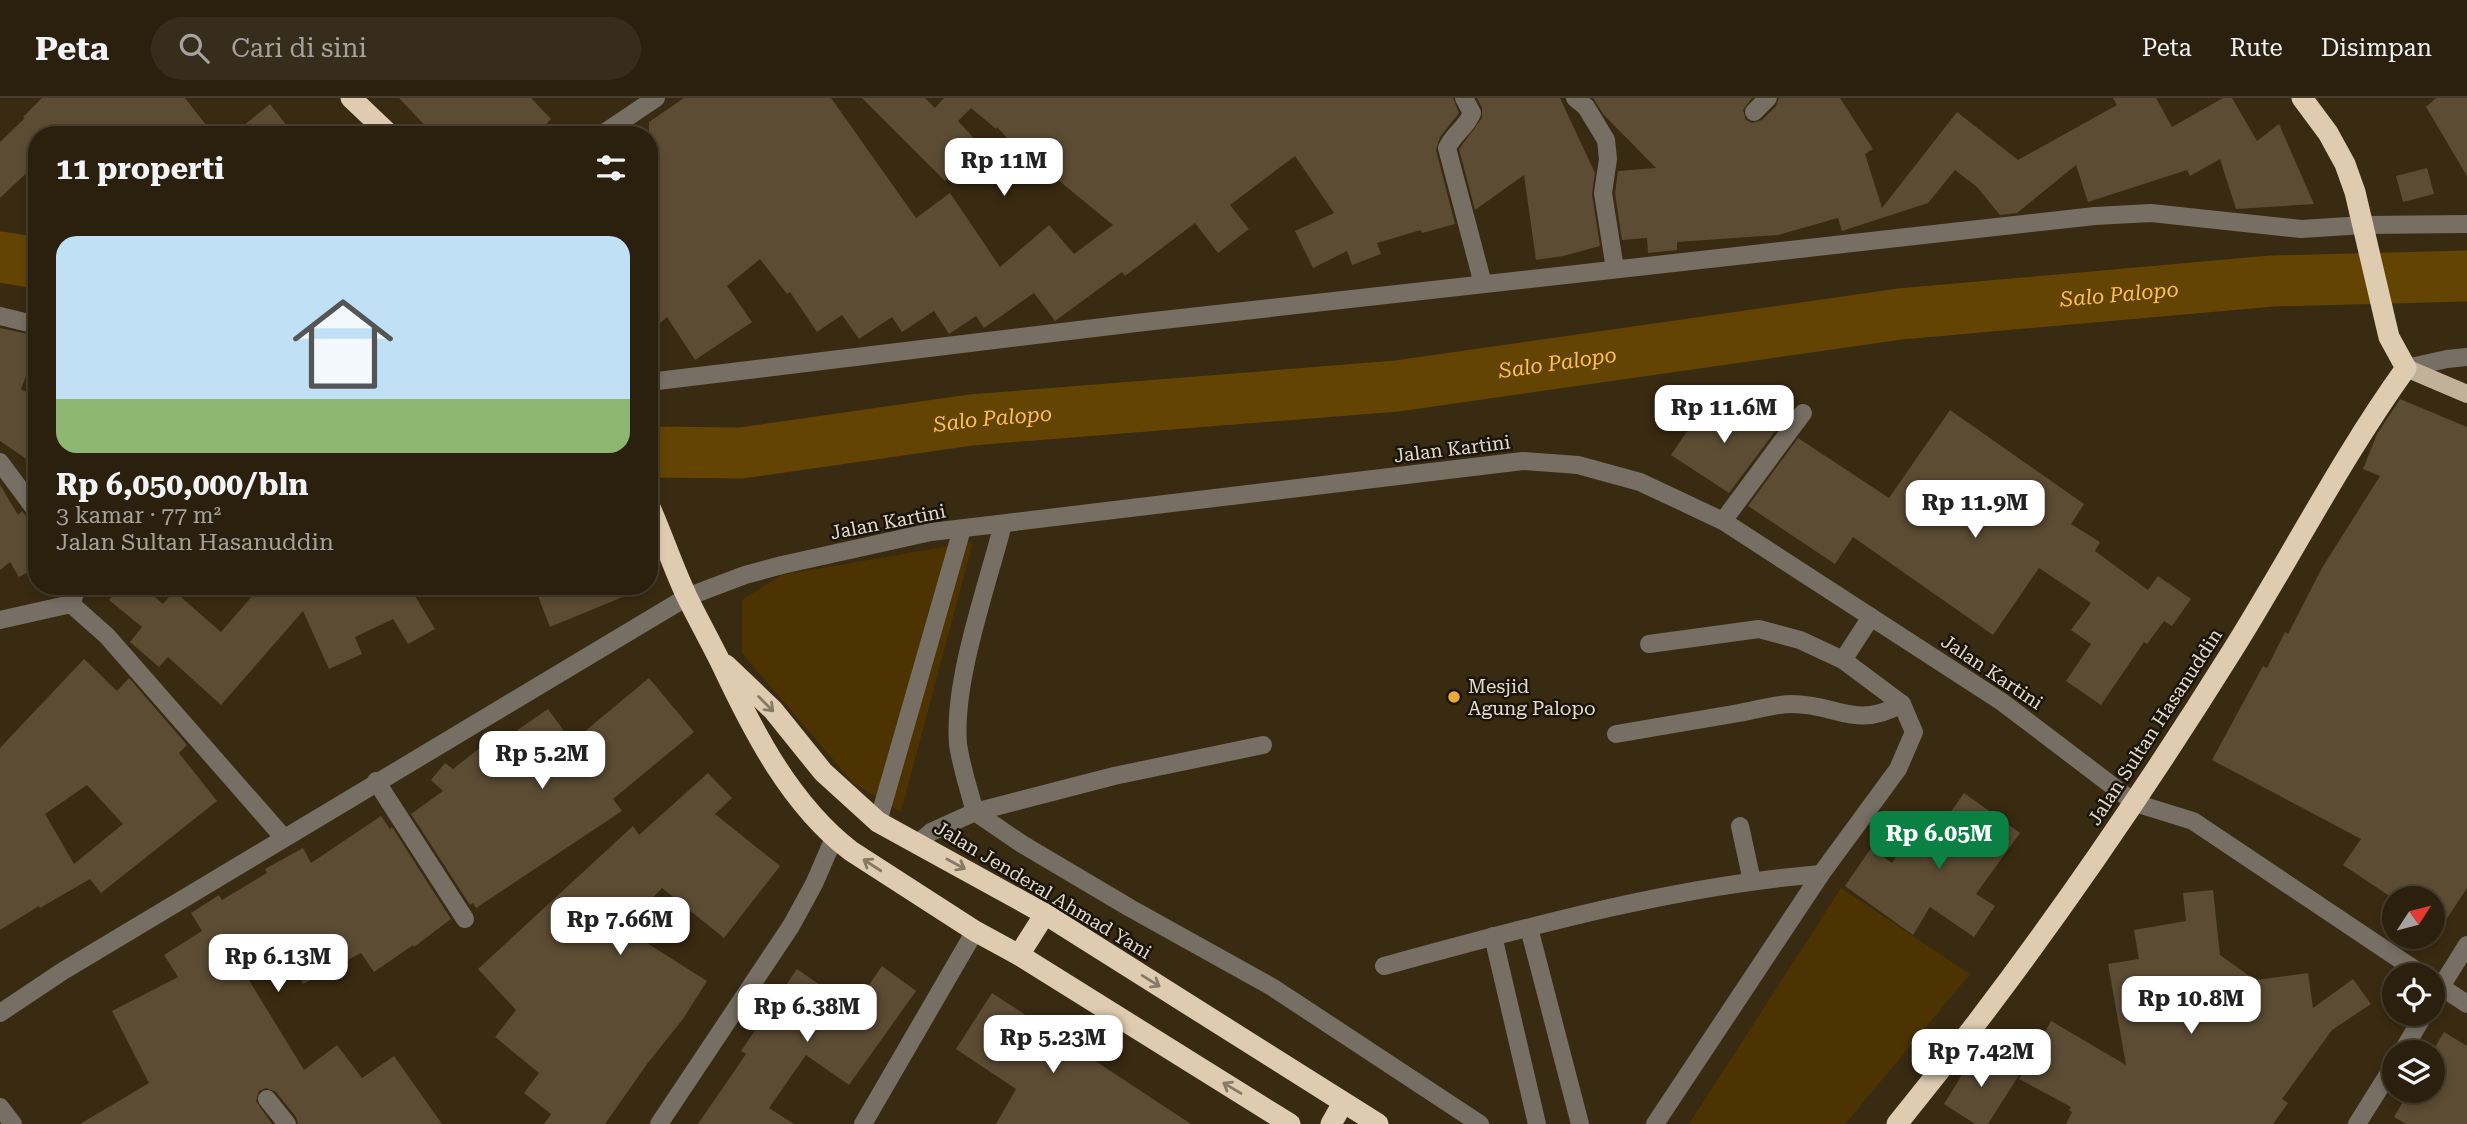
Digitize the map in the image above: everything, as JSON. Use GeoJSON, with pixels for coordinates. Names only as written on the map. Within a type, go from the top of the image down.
{"type":"FeatureCollection","features":[{"type":"Feature","properties":{"kind":"highway"},"geometry":{"type":"LineString","coordinates":[[351,98],[381,126]]}},
{"type":"Feature","properties":{"kind":"highway"},"geometry":{"type":"LineString","coordinates":[[2302,98],[2328,134],[2345,164],[2365,232],[2389,337],[2406,368]]}},
{"type":"Feature","properties":{"kind":"highway","name":"Jalan Sultan Hasanuddin"},"geometry":{"type":"LineString","coordinates":[[1897,1124],[2055,919],[2135,803],[2234,647],[2364,428],[2406,368]]}},
{"type":"Feature","properties":{"kind":"highway","name":"Jalan Jenderal Ahmad Yani"},"geometry":{"type":"LineString","coordinates":[[658,525],[687,597],[746,717],[776,766],[809,811],[834,838],[851,852],[975,931],[1290,1124]]}},
{"type":"Feature","properties":{"kind":"highway","name":"Jalan Jenderal Ahmad Yani"},"geometry":{"type":"LineString","coordinates":[[717,656],[773,710],[823,772],[878,822],[1045,914],[1378,1124]]}},
{"type":"Feature","properties":{"kind":"highway"},"geometry":{"type":"LineString","coordinates":[[1018,955],[1045,914]]}},
{"type":"Feature","properties":{"kind":"highway"},"geometry":{"type":"LineString","coordinates":[[1331,1124],[1343,1103]]}},
{"type":"Feature","properties":{"kind":"main road"},"geometry":{"type":"LineString","coordinates":[[2406,368],[2467,394]]}},
{"type":"Feature","properties":{"kind":"street"},"geometry":{"type":"LineString","coordinates":[[614,126],[656,98]]}},
{"type":"Feature","properties":{"kind":"street"},"geometry":{"type":"LineString","coordinates":[[1464,98],[1472,113],[1469,122],[1450,140],[1447,148],[1483,284]]}},
{"type":"Feature","properties":{"kind":"street"},"geometry":{"type":"LineString","coordinates":[[1575,98],[1586,107],[1606,140],[1608,159],[1603,193],[1615,269]]}},
{"type":"Feature","properties":{"kind":"street"},"geometry":{"type":"LineString","coordinates":[[1754,112],[1768,98]]}},
{"type":"Feature","properties":{"kind":"street"},"geometry":{"type":"LineString","coordinates":[[658,381],[2081,217],[2151,212],[2301,229],[2365,232],[2467,224]]}},
{"type":"Feature","properties":{"kind":"street"},"geometry":{"type":"LineString","coordinates":[[0,316],[28,323]]}},
{"type":"Feature","properties":{"kind":"street"},"geometry":{"type":"LineString","coordinates":[[2406,368],[2467,357]]}},
{"type":"Feature","properties":{"kind":"street"},"geometry":{"type":"LineString","coordinates":[[1723,521],[1804,414]]}},
{"type":"Feature","properties":{"kind":"street","name":"Jalan Kartini"},"geometry":{"type":"LineString","coordinates":[[0,1013],[63,971],[376,781],[687,597],[746,575],[931,532],[1523,461],[1578,465],[1640,482],[1723,521],[2002,702],[2135,803],[2193,821],[2405,963]]}},
{"type":"Feature","properties":{"kind":"street"},"geometry":{"type":"LineString","coordinates":[[0,463],[28,500]]}},
{"type":"Feature","properties":{"kind":"street"},"geometry":{"type":"LineString","coordinates":[[1003,524],[959,703],[958,745],[975,812],[1022,844],[1118,901],[1272,987],[1480,1124]]}},
{"type":"Feature","properties":{"kind":"street"},"geometry":{"type":"LineString","coordinates":[[878,822],[962,529]]}},
{"type":"Feature","properties":{"kind":"street"},"geometry":{"type":"LineString","coordinates":[[71,604],[74,595]]}},
{"type":"Feature","properties":{"kind":"street"},"geometry":{"type":"LineString","coordinates":[[0,620],[71,604]]}},
{"type":"Feature","properties":{"kind":"street"},"geometry":{"type":"LineString","coordinates":[[71,604],[107,636],[284,838]]}},
{"type":"Feature","properties":{"kind":"street"},"geometry":{"type":"LineString","coordinates":[[1843,660],[1871,617]]}},
{"type":"Feature","properties":{"kind":"street"},"geometry":{"type":"LineString","coordinates":[[1649,644],[1759,629],[1800,640],[1843,660],[1902,704],[1914,732],[1898,769],[1821,874],[1655,1124]]}},
{"type":"Feature","properties":{"kind":"street"},"geometry":{"type":"LineString","coordinates":[[1616,734],[1791,704],[1847,715],[1871,716],[1884,714],[1902,704]]}},
{"type":"Feature","properties":{"kind":"street"},"geometry":{"type":"LineString","coordinates":[[918,843],[931,832],[975,812],[1114,776],[1263,745]]}},
{"type":"Feature","properties":{"kind":"street"},"geometry":{"type":"LineString","coordinates":[[376,781],[465,919]]}},
{"type":"Feature","properties":{"kind":"street"},"geometry":{"type":"LineString","coordinates":[[1740,826],[1752,881]]}},
{"type":"Feature","properties":{"kind":"street"},"geometry":{"type":"LineString","coordinates":[[659,1124],[791,926],[814,884],[834,838]]}},
{"type":"Feature","properties":{"kind":"street"},"geometry":{"type":"LineString","coordinates":[[1384,966],[1493,936],[1654,899],[1752,881],[1821,874]]}},
{"type":"Feature","properties":{"kind":"street"},"geometry":{"type":"LineString","coordinates":[[1529,928],[1580,1124]]}},
{"type":"Feature","properties":{"kind":"street"},"geometry":{"type":"LineString","coordinates":[[867,1123],[975,931]]}},
{"type":"Feature","properties":{"kind":"street"},"geometry":{"type":"LineString","coordinates":[[1493,936],[1537,1124]]}},
{"type":"Feature","properties":{"kind":"street"},"geometry":{"type":"LineString","coordinates":[[2445,976],[2467,945]]}},
{"type":"Feature","properties":{"kind":"street"},"geometry":{"type":"LineString","coordinates":[[2445,994],[2467,1004]]}},
{"type":"Feature","properties":{"kind":"street"},"geometry":{"type":"LineString","coordinates":[[2357,1124],[2382,1084]]}},
{"type":"Feature","properties":{"kind":"street"},"geometry":{"type":"LineString","coordinates":[[267,1099],[286,1124]]}},
{"type":"Feature","properties":{"kind":"street"},"geometry":{"type":"LineString","coordinates":[[0,1107],[13,1124]]}},
{"type":"Feature","properties":{"kind":"shaded area"},"geometry":{"type":"Polygon","coordinates":[[[973,542],[901,812],[853,783],[742,653],[742,600],[781,575],[973,542]]]}},
{"type":"Feature","properties":{"kind":"shaded area"},"geometry":{"type":"Polygon","coordinates":[[[1841,888],[1970,974],[1845,1124],[1689,1124],[1841,888]]]}},
{"type":"Feature","properties":{"kind":"building"},"geometry":{"type":"Polygon","coordinates":[[[42,98],[185,98],[207,126],[28,126],[28,172],[0,198],[0,142],[25,118],[23,117],[42,98]]]}},
{"type":"Feature","properties":{"kind":"building"},"geometry":{"type":"Polygon","coordinates":[[[399,98],[531,98],[551,119],[544,126],[425,126],[399,98]]]}},
{"type":"Feature","properties":{"kind":"building"},"geometry":{"type":"Polygon","coordinates":[[[684,98],[831,98],[916,218],[950,193],[1000,267],[1049,225],[1074,254],[1113,225],[971,108],[958,121],[980,145],[945,181],[862,98],[925,98],[935,108],[944,98],[1453,98],[1459,113],[1440,137],[1436,150],[1455,224],[1422,233],[1421,230],[1377,243],[1381,254],[1352,265],[1347,251],[1313,268],[1295,231],[1334,213],[1295,156],[1230,205],[1249,229],[1218,253],[1195,223],[1125,276],[1122,272],[1055,321],[1034,293],[984,328],[976,316],[949,334],[934,311],[902,332],[892,317],[859,339],[842,315],[817,332],[790,292],[787,294],[760,259],[727,286],[752,322],[695,360],[667,317],[660,323],[658,321],[658,126],[649,126],[649,122],[684,98]]]}},
{"type":"Feature","properties":{"kind":"building"},"geometry":{"type":"Polygon","coordinates":[[[1477,98],[1560,98],[1595,173],[1592,194],[1600,246],[1536,260],[1524,175],[1475,210],[1459,149],[1482,118],[1482,108],[1477,98]]]}},
{"type":"Feature","properties":{"kind":"building"},"geometry":{"type":"Polygon","coordinates":[[[1593,98],[1752,98],[1743,110],[1746,120],[1752,123],[1762,120],[1776,106],[1779,98],[1840,98],[1873,149],[1865,154],[1882,208],[1957,112],[2018,160],[2117,105],[2113,98],[2156,98],[2172,127],[2223,98],[2232,98],[2257,141],[2279,124],[2314,204],[2236,209],[2220,159],[2190,176],[2187,170],[2088,202],[2076,165],[2017,213],[2000,215],[1977,187],[1955,170],[1928,203],[1842,231],[1838,218],[1778,235],[1677,242],[1677,250],[1648,253],[1647,238],[1622,240],[1615,193],[1618,171],[1656,168],[1603,114],[1593,98]]]}},
{"type":"Feature","properties":{"kind":"building"},"geometry":{"type":"Polygon","coordinates":[[[2436,98],[2467,98],[2467,176],[2426,107],[2436,98]]]}},
{"type":"Feature","properties":{"kind":"building"},"geometry":{"type":"Polygon","coordinates":[[[270,104],[287,126],[243,126],[270,104]]]}},
{"type":"Feature","properties":{"kind":"building"},"geometry":{"type":"Polygon","coordinates":[[[2427,168],[2434,194],[2403,202],[2396,176],[2427,168]]]}},
{"type":"Feature","properties":{"kind":"building"},"geometry":{"type":"Polygon","coordinates":[[[0,328],[28,334],[28,372],[21,389],[28,393],[28,460],[0,441],[0,328]]]}},
{"type":"Feature","properties":{"kind":"building"},"geometry":{"type":"Polygon","coordinates":[[[2400,399],[2467,427],[2467,888],[2445,921],[2445,886],[2382,886],[2382,891],[2343,865],[2361,839],[2212,760],[2263,666],[2267,668],[2285,632],[2288,634],[2322,568],[2380,476],[2363,469],[2377,434],[2400,399]]]}},
{"type":"Feature","properties":{"kind":"building"},"geometry":{"type":"Polygon","coordinates":[[[1704,406],[1768,419],[1779,426],[1729,493],[1671,455],[1704,406]]]}},
{"type":"Feature","properties":{"kind":"building"},"geometry":{"type":"Polygon","coordinates":[[[1950,410],[2084,504],[2071,524],[2100,542],[2095,551],[2148,590],[2158,576],[2191,599],[2172,626],[2164,621],[2147,644],[2144,642],[2101,705],[2066,681],[2091,644],[2071,630],[2091,603],[2039,568],[1993,635],[1853,537],[1835,564],[1748,506],[1798,438],[1889,498],[1950,410]]]}},
{"type":"Feature","properties":{"kind":"building"},"geometry":{"type":"Polygon","coordinates":[[[0,485],[18,515],[22,511],[28,519],[28,572],[19,577],[10,562],[0,570],[0,485]]]}},
{"type":"Feature","properties":{"kind":"building"},"geometry":{"type":"Polygon","coordinates":[[[113,595],[152,595],[163,604],[171,595],[179,595],[221,632],[253,595],[414,595],[435,629],[408,644],[393,619],[355,637],[362,654],[329,669],[303,611],[221,705],[168,657],[159,667],[130,642],[142,627],[109,600],[113,595]]]}},
{"type":"Feature","properties":{"kind":"building"},"geometry":{"type":"Polygon","coordinates":[[[538,595],[628,595],[550,627],[538,595]]]}},
{"type":"Feature","properties":{"kind":"building"},"geometry":{"type":"Polygon","coordinates":[[[84,659],[117,691],[129,678],[187,745],[179,753],[217,801],[101,893],[90,879],[0,930],[0,748],[84,659]],[[87,785],[45,814],[74,864],[123,824],[87,785]]]}},
{"type":"Feature","properties":{"kind":"building"},"geometry":{"type":"Polygon","coordinates":[[[649,678],[694,732],[613,799],[622,811],[476,908],[473,903],[470,905],[411,814],[443,791],[431,780],[445,763],[453,769],[486,743],[490,749],[548,709],[572,742],[649,678]]]}},
{"type":"Feature","properties":{"kind":"building"},"geometry":{"type":"Polygon","coordinates":[[[708,773],[732,798],[715,814],[780,866],[724,938],[662,888],[629,923],[642,933],[639,938],[707,981],[683,1019],[605,1124],[544,1124],[551,1114],[524,1093],[539,1073],[495,1037],[516,1010],[478,969],[633,826],[639,835],[708,773]]]}},
{"type":"Feature","properties":{"kind":"building"},"geometry":{"type":"Polygon","coordinates":[[[1964,793],[2020,833],[1976,894],[1995,906],[1974,937],[1930,907],[1913,935],[1845,886],[1871,848],[1892,863],[1906,841],[1922,853],[1964,793]]]}},
{"type":"Feature","properties":{"kind":"building"},"geometry":{"type":"Polygon","coordinates":[[[381,816],[390,829],[392,827],[451,919],[374,972],[361,953],[303,984],[287,953],[247,977],[304,1070],[337,1045],[362,1078],[394,1056],[442,1124],[298,1124],[296,1117],[276,1092],[266,1088],[259,1091],[256,1101],[272,1124],[80,1124],[149,1083],[112,1011],[178,977],[164,955],[202,931],[191,913],[219,895],[222,900],[267,873],[265,869],[303,848],[311,863],[381,816]]]}},
{"type":"Feature","properties":{"kind":"building"},"geometry":{"type":"Polygon","coordinates":[[[2213,890],[2220,955],[2255,980],[2308,973],[2313,1008],[2353,979],[2371,1004],[2332,1030],[2282,1099],[2288,1103],[2273,1124],[2066,1124],[2072,1112],[2069,1110],[2071,1107],[2019,1079],[2051,1021],[2126,1065],[2108,964],[2139,959],[2134,930],[2186,921],[2183,893],[2213,890]]]}},
{"type":"Feature","properties":{"kind":"building"},"geometry":{"type":"Polygon","coordinates":[[[882,966],[916,991],[849,1085],[806,1055],[769,1108],[794,1124],[698,1124],[746,1054],[741,1051],[797,969],[853,1008],[882,966]]]}},
{"type":"Feature","properties":{"kind":"building"},"geometry":{"type":"Polygon","coordinates":[[[992,993],[1191,1124],[996,1124],[1016,1089],[956,1049],[992,993]]]}},
{"type":"Feature","properties":{"kind":"building"},"geometry":{"type":"Polygon","coordinates":[[[2444,1032],[2467,1046],[2467,1124],[2406,1124],[2394,1117],[2402,1103],[2445,1103],[2445,1040],[2439,1040],[2444,1032]]]}},
{"type":"Feature","properties":{"kind":"building"},"geometry":{"type":"Polygon","coordinates":[[[1978,1049],[2019,1075],[1988,1124],[1975,1124],[1944,1104],[1978,1049]]]}},
{"type":"Feature","properties":{"kind":"waterway","name":"Salo Palopo"},"geometry":{"type":"LineString","coordinates":[[0,257],[28,262]]}},
{"type":"Feature","properties":{"kind":"waterway","name":"Salo Palopo"},"geometry":{"type":"LineString","coordinates":[[658,452],[741,453],[971,420],[1397,386],[1900,314],[2272,281],[2467,276]]}},
{"type":"Feature","properties":{"kind":"place","name":"Mesjid Agung Palopo"},"geometry":{"type":"Point","coordinates":[1454,697]}}]}
